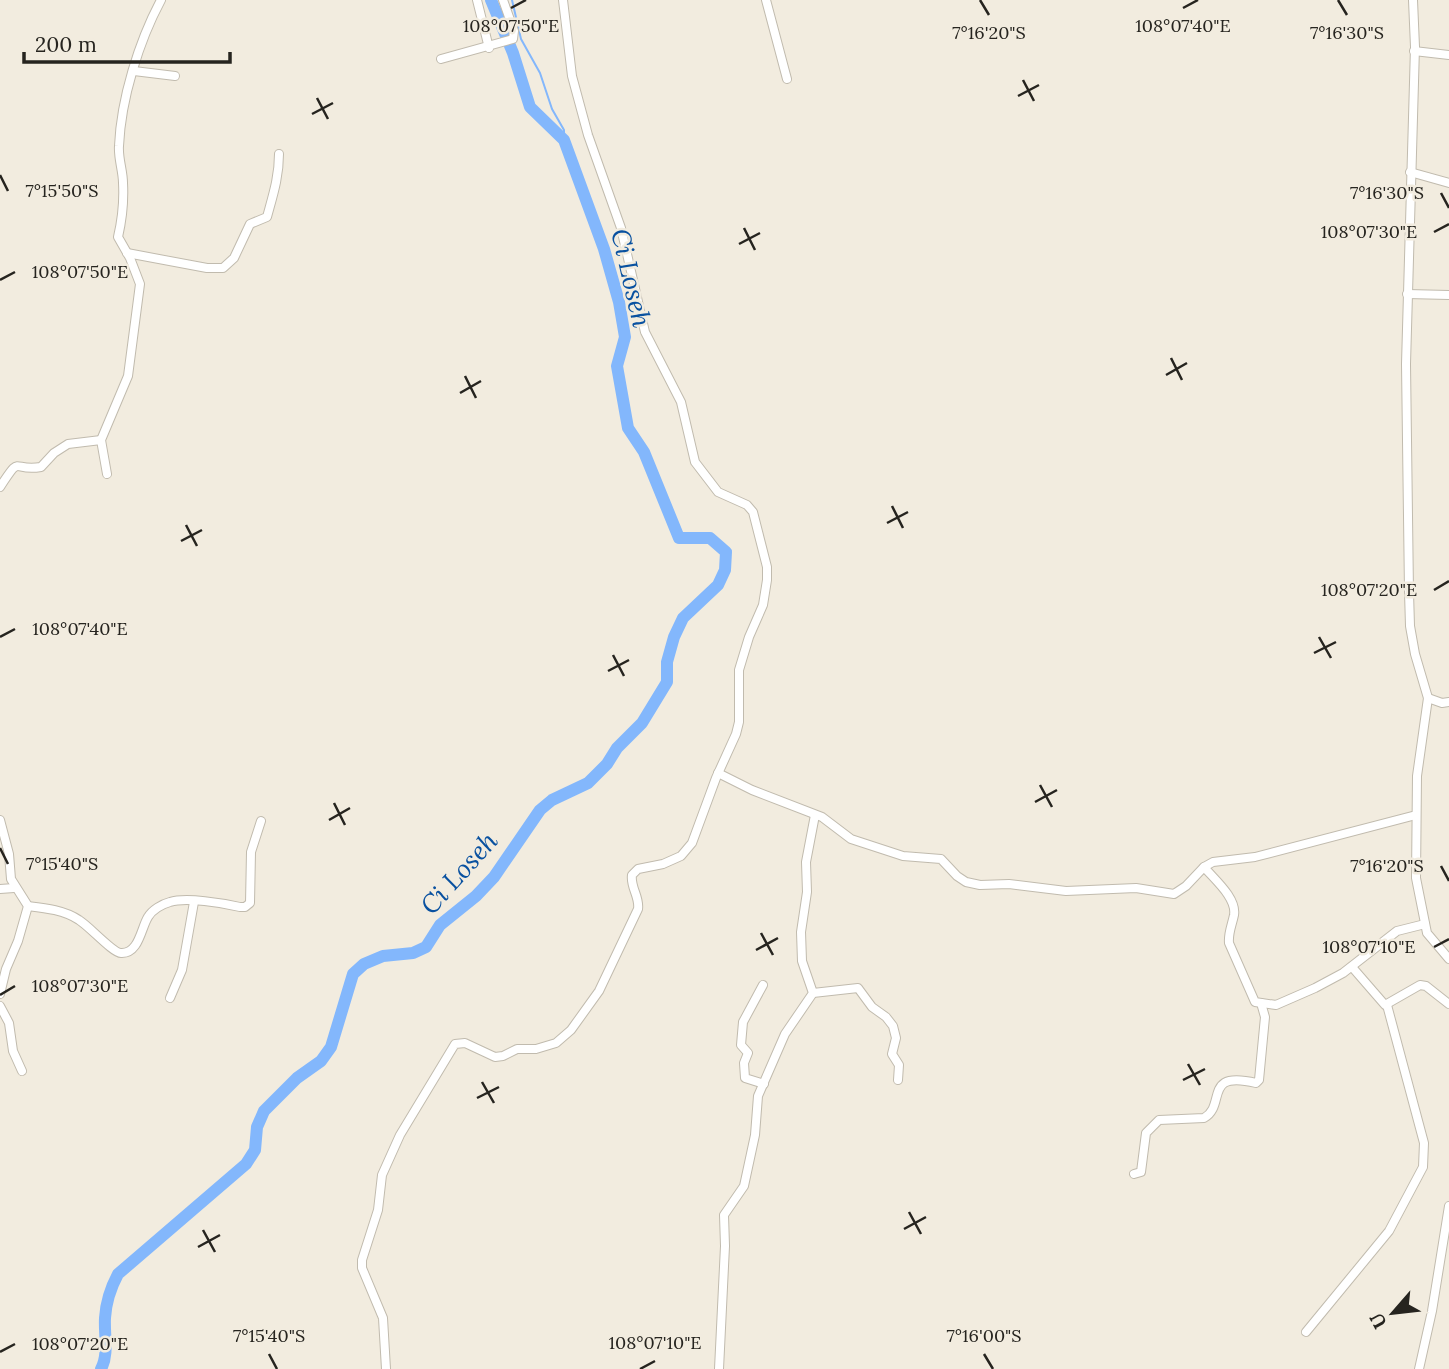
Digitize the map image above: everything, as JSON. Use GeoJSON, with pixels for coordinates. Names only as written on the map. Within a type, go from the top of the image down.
{"type":"FeatureCollection","features":[{"type":"Feature","properties":{"kind":"street"},"geometry":{"type":"LineString","coordinates":[[107,474],[101,440],[130,365],[132,331],[140,284],[118,237],[123,183],[119,150],[122,116],[144,39],[161,0]]}},
{"type":"Feature","properties":{"kind":"street"},"geometry":{"type":"LineString","coordinates":[[478,0],[489,48]]}},
{"type":"Feature","properties":{"kind":"street"},"geometry":{"type":"LineString","coordinates":[[441,59],[489,48],[514,38],[503,0]]}},
{"type":"Feature","properties":{"kind":"street"},"geometry":{"type":"LineString","coordinates":[[386,1369],[383,1318],[362,1268],[362,1260],[378,1210],[382,1175],[400,1135],[455,1044],[465,1043],[495,1057],[517,1049],[553,1045],[571,1030],[598,991],[636,914],[639,903],[632,886],[632,875],[638,869],[673,860],[686,851],[692,842],[736,734],[739,722],[740,663],[763,605],[767,580],[764,551],[753,512],[747,505],[718,492],[695,462],[681,402],[649,341],[639,310],[621,228],[588,135],[572,76],[563,0]]}},
{"type":"Feature","properties":{"kind":"street"},"geometry":{"type":"LineString","coordinates":[[766,0],[788,79]]}},
{"type":"Feature","properties":{"kind":"street"},"geometry":{"type":"LineString","coordinates":[[1413,0],[1407,294],[1410,626],[1428,698],[1417,776],[1416,878],[1429,938],[1449,958]]}},
{"type":"Feature","properties":{"kind":"street"},"geometry":{"type":"LineString","coordinates":[[1414,51],[1449,55]]}},
{"type":"Feature","properties":{"kind":"street"},"geometry":{"type":"LineString","coordinates":[[134,71],[175,76]]}},
{"type":"Feature","properties":{"kind":"street"},"geometry":{"type":"LineString","coordinates":[[127,253],[207,268],[223,268],[234,258],[250,224],[267,216],[278,182],[279,154]]}},
{"type":"Feature","properties":{"kind":"street"},"geometry":{"type":"LineString","coordinates":[[1410,172],[1449,183]]}},
{"type":"Feature","properties":{"kind":"street"},"geometry":{"type":"LineString","coordinates":[[1407,294],[1449,295]]}},
{"type":"Feature","properties":{"kind":"street"},"geometry":{"type":"LineString","coordinates":[[0,487],[10,470],[18,465],[41,467],[54,453],[68,444],[101,440]]}},
{"type":"Feature","properties":{"kind":"street"},"geometry":{"type":"LineString","coordinates":[[1428,698],[1443,703],[1449,702]]}},
{"type":"Feature","properties":{"kind":"street"},"geometry":{"type":"LineString","coordinates":[[718,773],[815,815],[859,842],[904,856],[941,859],[966,882],[1066,891],[1136,888],[1174,894],[1213,862],[1255,858],[1416,815]]}},
{"type":"Feature","properties":{"kind":"street"},"geometry":{"type":"LineString","coordinates":[[813,993],[802,961],[802,932],[807,892],[806,862],[815,815]]}},
{"type":"Feature","properties":{"kind":"street"},"geometry":{"type":"LineString","coordinates":[[0,820],[14,888],[28,906],[56,910],[79,919],[119,953],[131,950],[149,915],[173,901],[246,907],[250,903],[251,852],[261,821]]}},
{"type":"Feature","properties":{"kind":"street"},"geometry":{"type":"LineString","coordinates":[[1204,867],[1233,905],[1229,943],[1255,1002],[1276,1004],[1287,1001],[1335,978],[1397,932],[1425,924]]}},
{"type":"Feature","properties":{"kind":"street"},"geometry":{"type":"LineString","coordinates":[[0,889],[14,888]]}},
{"type":"Feature","properties":{"kind":"street"},"geometry":{"type":"LineString","coordinates":[[170,998],[182,970],[194,902]]}},
{"type":"Feature","properties":{"kind":"street"},"geometry":{"type":"LineString","coordinates":[[0,993],[28,906]]}},
{"type":"Feature","properties":{"kind":"street"},"geometry":{"type":"LineString","coordinates":[[1306,1332],[1389,1231],[1423,1167],[1424,1143],[1387,1005],[1383,1004],[1352,967]]}},
{"type":"Feature","properties":{"kind":"street"},"geometry":{"type":"LineString","coordinates":[[763,985],[741,1028],[741,1045],[748,1053],[744,1063],[744,1078],[764,1084]]}},
{"type":"Feature","properties":{"kind":"street"},"geometry":{"type":"LineString","coordinates":[[1387,1005],[1420,985],[1426,986],[1449,1004]]}},
{"type":"Feature","properties":{"kind":"street"},"geometry":{"type":"LineString","coordinates":[[719,1369],[724,1216],[744,1186],[755,1135],[756,1101],[785,1034],[813,993],[854,987],[861,990],[872,1007],[894,1026],[896,1038],[892,1054],[899,1065],[898,1080]]}},
{"type":"Feature","properties":{"kind":"street"},"geometry":{"type":"LineString","coordinates":[[1134,1174],[1141,1172],[1146,1133],[1159,1120],[1204,1118],[1209,1115],[1221,1085],[1227,1081],[1256,1083],[1259,1080],[1265,1017],[1261,1003]]}},
{"type":"Feature","properties":{"kind":"street"},"geometry":{"type":"LineString","coordinates":[[0,1006],[9,1023],[13,1051],[22,1071]]}},
{"type":"Feature","properties":{"kind":"street"},"geometry":{"type":"LineString","coordinates":[[1419,1369],[1432,1311],[1449,1206]]}},
{"type":"Feature","properties":{"kind":"waterway","name":"Ci Loseh"},"geometry":{"type":"LineString","coordinates":[[101,1369],[106,1351],[106,1306],[118,1274],[246,1164],[255,1150],[257,1127],[264,1111],[297,1078],[321,1061],[331,1047],[353,974],[364,964],[383,956],[413,953],[426,947],[440,925],[476,896],[494,877],[540,810],[552,800],[588,783],[607,764],[617,748],[642,723],[667,682],[667,662],[683,618],[718,585],[725,570],[726,552],[710,538],[679,538],[644,452],[628,428],[617,366],[625,337],[619,302],[604,249],[564,140],[530,107],[513,53],[491,0]]}},
{"type":"Feature","properties":{"kind":"waterway"},"geometry":{"type":"LineString","coordinates":[[512,0],[521,39],[540,73],[552,109],[564,130],[564,140]]}}]}
